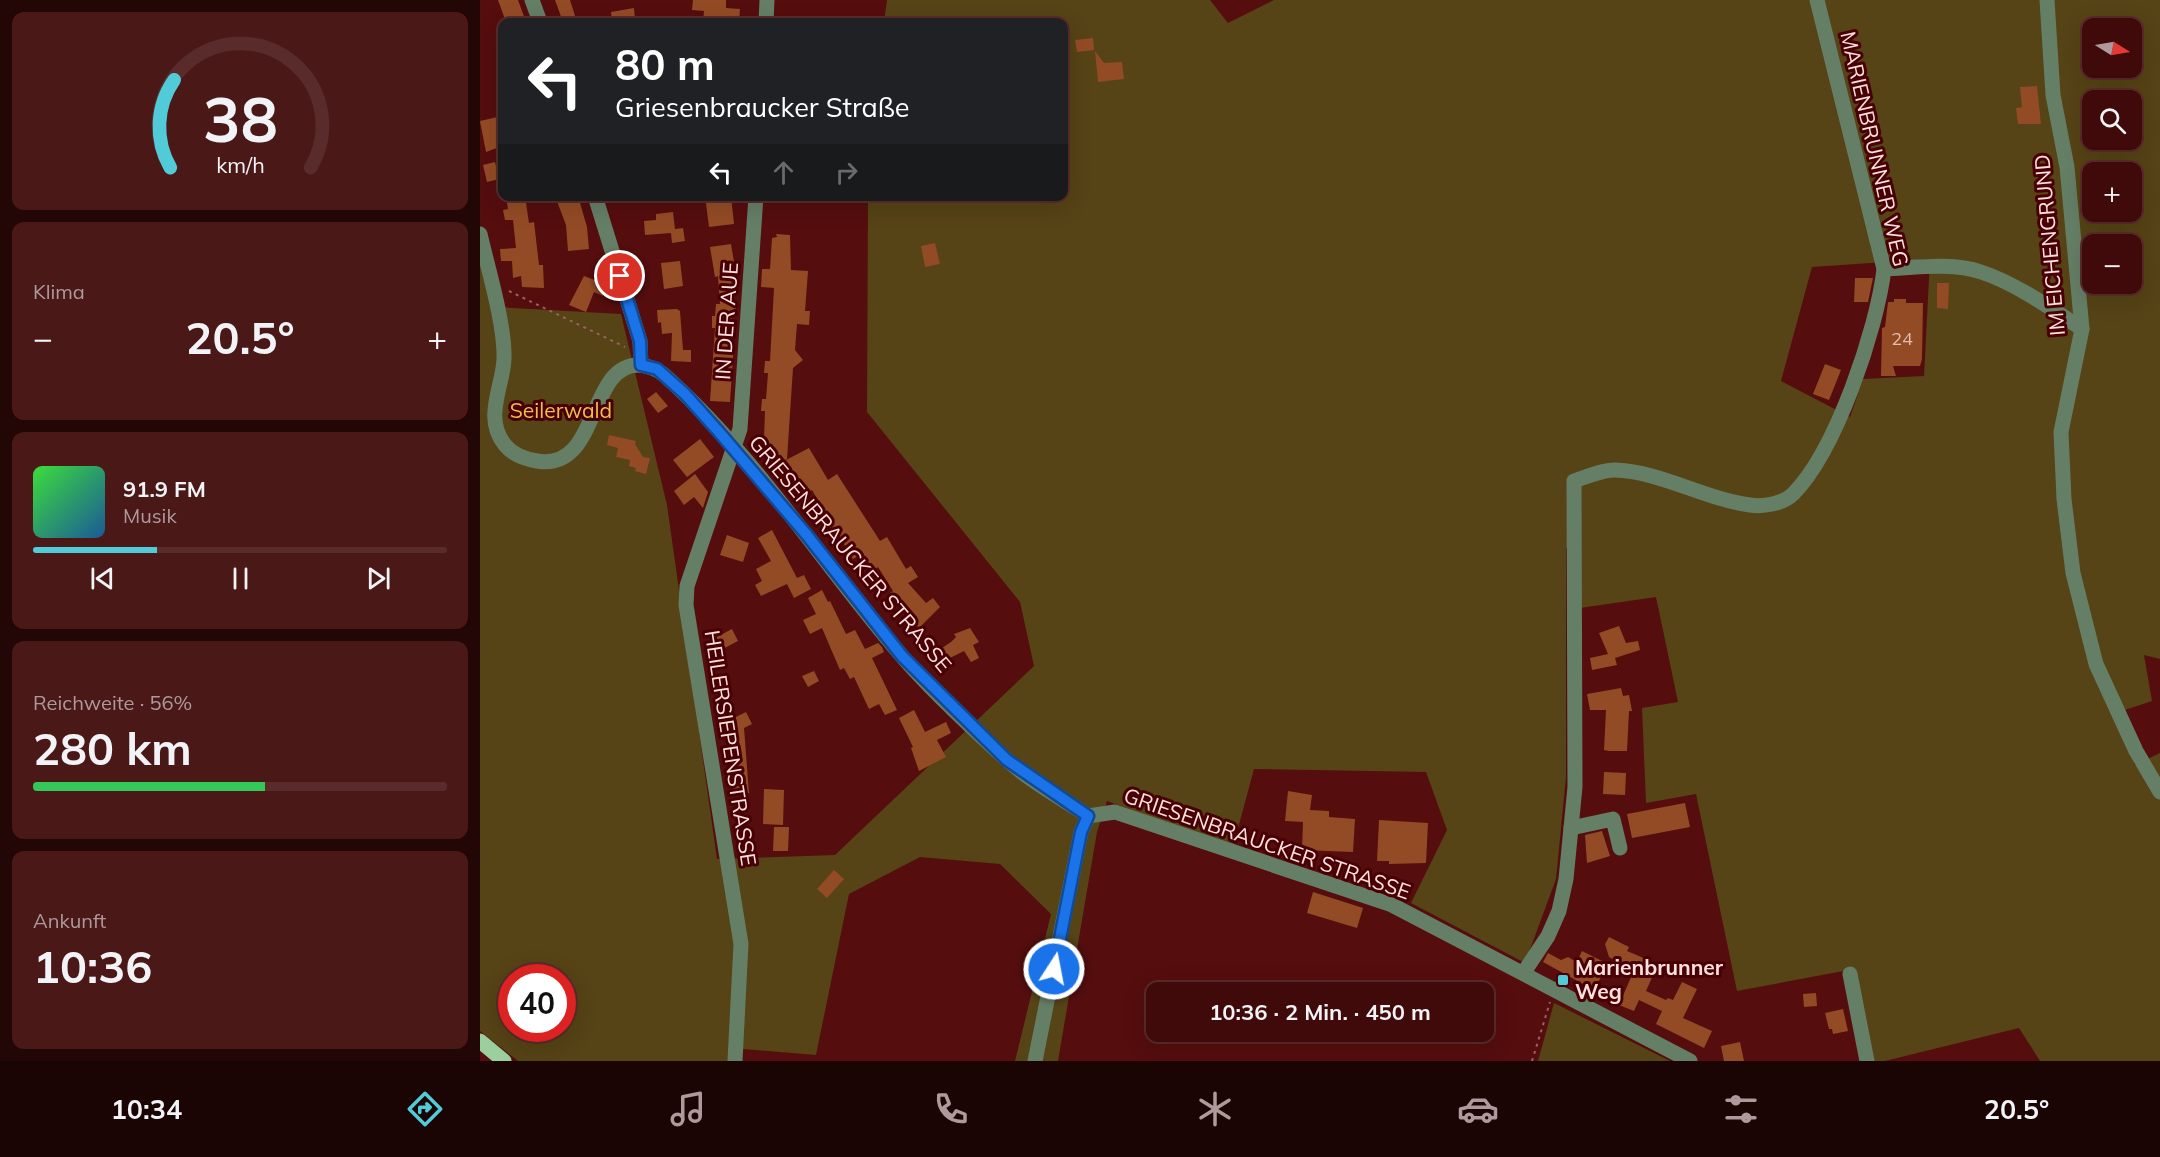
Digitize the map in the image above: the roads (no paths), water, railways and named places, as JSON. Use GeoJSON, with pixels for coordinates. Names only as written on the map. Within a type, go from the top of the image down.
{"type":"FeatureCollection","features":[{"type":"Feature","properties":{"kind":"main road"},"geometry":{"type":"LineString","coordinates":[[480,1041],[504,1061]]}},
{"type":"Feature","properties":{"kind":"street"},"geometry":{"type":"LineString","coordinates":[[532,0],[539,18]]}},
{"type":"Feature","properties":{"kind":"street"},"geometry":{"type":"LineString","coordinates":[[766,18],[767,0]]}},
{"type":"Feature","properties":{"kind":"street","name":"MARIENBRUNNER WEG"},"geometry":{"type":"LineString","coordinates":[[1524,972],[1548,936],[1559,911],[1566,879],[1575,787],[1574,481],[1612,470],[1651,477],[1721,499],[1752,506],[1774,504],[1792,496],[1814,466],[1842,414],[1880,297],[1884,269],[1817,0]]}},
{"type":"Feature","properties":{"kind":"street","name":"IM EICHENGRUND"},"geometry":{"type":"LineString","coordinates":[[2047,0],[2053,95],[2067,166],[2082,329],[2061,432],[2064,499],[2073,573],[2096,664],[2136,751],[2160,792]]}},
{"type":"Feature","properties":{"kind":"street"},"geometry":{"type":"LineString","coordinates":[[480,234],[504,359],[494,403],[496,420],[505,444],[515,454],[526,459],[544,462],[560,459],[579,443],[611,377],[625,366],[641,360],[640,341],[597,201]]}},
{"type":"Feature","properties":{"kind":"street","name":"IN DER AUE"},"geometry":{"type":"LineString","coordinates":[[734,448],[740,429],[756,201]]}},
{"type":"Feature","properties":{"kind":"street"},"geometry":{"type":"LineString","coordinates":[[1884,269],[1951,267],[1981,272],[2044,304],[2082,329]]}},
{"type":"Feature","properties":{"kind":"street","name":"GRIESENBRAUCKER STRASSE"},"geometry":{"type":"LineString","coordinates":[[641,360],[657,369],[685,394],[734,448],[902,656],[1007,760],[1088,816],[1114,812],[1392,905],[1524,972],[1690,1061]]}},
{"type":"Feature","properties":{"kind":"street","name":"HEILERSIEPENSTRASSE"},"geometry":{"type":"LineString","coordinates":[[734,448],[687,586],[686,605],[741,944],[735,1061]]}},
{"type":"Feature","properties":{"kind":"street"},"geometry":{"type":"LineString","coordinates":[[1035,1061],[1081,832],[1088,816]]}},
{"type":"Feature","properties":{"kind":"street"},"geometry":{"type":"LineString","coordinates":[[1571,828],[1613,819],[1620,848]]}},
{"type":"Feature","properties":{"kind":"street"},"geometry":{"type":"LineString","coordinates":[[1850,974],[1867,1061]]}},
{"type":"Feature","properties":{"kind":"place","name":"Marienbrunner Weg"},"geometry":{"type":"Point","coordinates":[1563,980]}},
{"type":"Feature","properties":{"kind":"park label","name":"Seilerwald"},"geometry":{"type":"Point","coordinates":[561,411]}}]}
